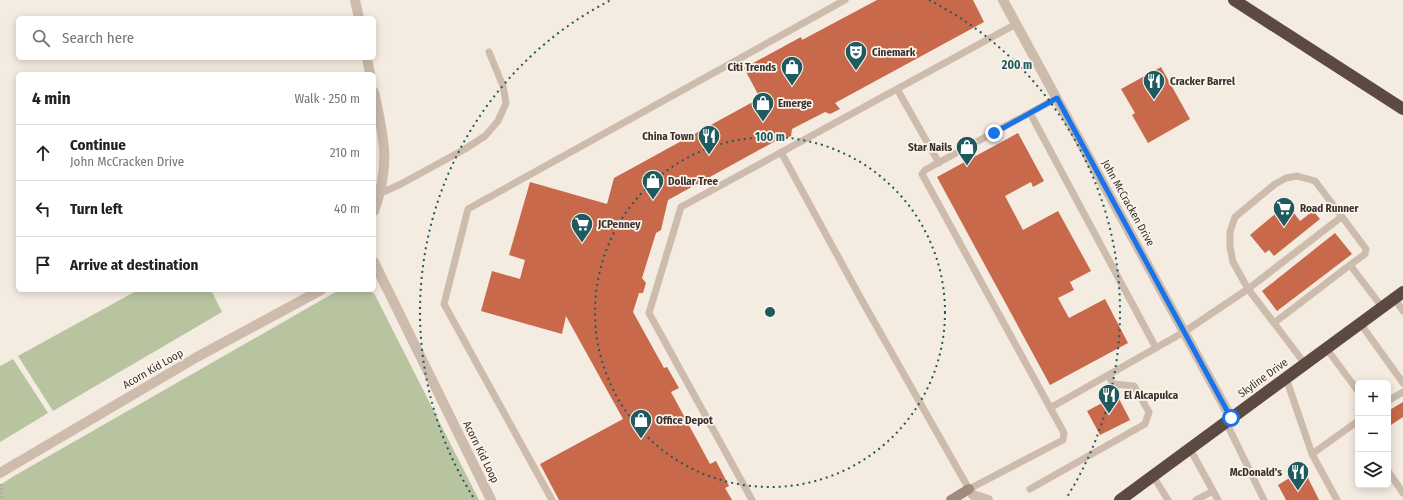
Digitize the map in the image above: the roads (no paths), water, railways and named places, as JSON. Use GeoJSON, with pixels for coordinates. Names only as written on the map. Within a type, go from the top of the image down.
{"type":"FeatureCollection","features":[{"type":"Feature","properties":{"kind":"highway"},"geometry":{"type":"LineString","coordinates":[[1234,0],[1403,109]]}},
{"type":"Feature","properties":{"kind":"highway","name":"Skyline Drive"},"geometry":{"type":"LineString","coordinates":[[1120,500],[1400,293]]}},
{"type":"Feature","properties":{"kind":"street"},"geometry":{"type":"LineString","coordinates":[[355,0],[358,16]]}},
{"type":"Feature","properties":{"kind":"street","name":"John McCracken Drive"},"geometry":{"type":"LineString","coordinates":[[1003,0],[1184,332],[1229,420]]}},
{"type":"Feature","properties":{"kind":"street"},"geometry":{"type":"LineString","coordinates":[[367,60],[370,72]]}},
{"type":"Feature","properties":{"kind":"street"},"geometry":{"type":"LineString","coordinates":[[376,101],[385,142],[381,192],[376,206]]}},
{"type":"Feature","properties":{"kind":"street","name":"Acorn Kid Loop"},"geometry":{"type":"LineString","coordinates":[[376,267],[491,500]]}},
{"type":"Feature","properties":{"kind":"street","name":"Acorn Kid Loop"},"geometry":{"type":"LineString","coordinates":[[0,473],[197,357],[318,292]]}},
{"type":"Feature","properties":{"kind":"street"},"geometry":{"type":"LineString","coordinates":[[951,500],[971,495],[988,500]]}},
{"type":"Feature","properties":{"kind":"lane"},"geometry":{"type":"LineString","coordinates":[[552,500],[444,304],[468,209],[845,0]]}},
{"type":"Feature","properties":{"kind":"lane"},"geometry":{"type":"LineString","coordinates":[[752,500],[649,313],[681,207],[1016,24]]}},
{"type":"Feature","properties":{"kind":"lane"},"geometry":{"type":"LineString","coordinates":[[381,192],[401,184],[465,149],[485,136],[498,121],[506,103],[503,86],[489,52]]}},
{"type":"Feature","properties":{"kind":"lane"},"geometry":{"type":"LineString","coordinates":[[897,88],[939,163]]}},
{"type":"Feature","properties":{"kind":"lane"},"geometry":{"type":"LineString","coordinates":[[781,152],[971,495],[1063,440],[1064,433],[922,174],[925,170],[1057,98]]}},
{"type":"Feature","properties":{"kind":"lane"},"geometry":{"type":"LineString","coordinates":[[1030,113],[1156,348]]}},
{"type":"Feature","properties":{"kind":"lane"},"geometry":{"type":"LineString","coordinates":[[1274,323],[1365,254],[1366,249],[1315,181],[1297,176],[1286,178],[1275,184],[1235,217],[1230,232],[1230,247],[1233,262],[1248,289],[1305,364]]}},
{"type":"Feature","properties":{"kind":"lane"},"geometry":{"type":"LineString","coordinates":[[1050,408],[1184,332],[1248,289],[1340,218],[1343,218]]}},
{"type":"Feature","properties":{"kind":"lane"},"geometry":{"type":"LineString","coordinates":[[1350,265],[1382,307]]}},
{"type":"Feature","properties":{"kind":"lane"},"geometry":{"type":"LineString","coordinates":[[1400,293],[1403,312]]}},
{"type":"Feature","properties":{"kind":"lane"},"geometry":{"type":"LineString","coordinates":[[1360,323],[1403,383]]}},
{"type":"Feature","properties":{"kind":"lane"},"geometry":{"type":"LineString","coordinates":[[1326,348],[1355,387]]}},
{"type":"Feature","properties":{"kind":"lane"},"geometry":{"type":"LineString","coordinates":[[1030,489],[1145,424],[1150,412],[1134,386],[1113,384],[1108,375]]}},
{"type":"Feature","properties":{"kind":"lane"},"geometry":{"type":"LineString","coordinates":[[1286,378],[1312,454],[1338,500]]}},
{"type":"Feature","properties":{"kind":"lane"},"geometry":{"type":"LineString","coordinates":[[1391,400],[1403,392]]}},
{"type":"Feature","properties":{"kind":"lane"},"geometry":{"type":"LineString","coordinates":[[1229,420],[1264,500]]}},
{"type":"Feature","properties":{"kind":"lane"},"geometry":{"type":"LineString","coordinates":[[1312,454],[1355,425]]}},
{"type":"Feature","properties":{"kind":"lane"},"geometry":{"type":"LineString","coordinates":[[1190,449],[1218,500]]}},
{"type":"Feature","properties":{"kind":"lane"},"geometry":{"type":"LineString","coordinates":[[1391,475],[1403,493]]}},
{"type":"Feature","properties":{"kind":"lane"},"geometry":{"type":"LineString","coordinates":[[1153,476],[1168,500]]}},
{"type":"Feature","properties":{"kind":"lane"},"geometry":{"type":"LineString","coordinates":[[1196,500],[1213,491]]}},
{"type":"Feature","properties":{"kind":"place","name":"Cinemark"},"geometry":{"type":"Point","coordinates":[856,72]}},
{"type":"Feature","properties":{"kind":"place","name":"Citi Trends"},"geometry":{"type":"Point","coordinates":[792,86]}},
{"type":"Feature","properties":{"kind":"place","name":"Cracker Barrel"},"geometry":{"type":"Point","coordinates":[1154,100]}},
{"type":"Feature","properties":{"kind":"place","name":"Emerge"},"geometry":{"type":"Point","coordinates":[763,122]}},
{"type":"Feature","properties":{"kind":"place","name":"China Town"},"geometry":{"type":"Point","coordinates":[709,156]}},
{"type":"Feature","properties":{"kind":"place","name":"Star Nails"},"geometry":{"type":"Point","coordinates":[967,166]}},
{"type":"Feature","properties":{"kind":"place","name":"Dollar Tree"},"geometry":{"type":"Point","coordinates":[653,200]}},
{"type":"Feature","properties":{"kind":"place","name":"Road Runner"},"geometry":{"type":"Point","coordinates":[1284,228]}},
{"type":"Feature","properties":{"kind":"place","name":"JCPenney"},"geometry":{"type":"Point","coordinates":[582,244]}},
{"type":"Feature","properties":{"kind":"place","name":"El Alcapulca"},"geometry":{"type":"Point","coordinates":[1109,414]}},
{"type":"Feature","properties":{"kind":"place","name":"Office Depot"},"geometry":{"type":"Point","coordinates":[641,440]}},
{"type":"Feature","properties":{"kind":"place","name":"McDonald's"},"geometry":{"type":"Point","coordinates":[1298,492]}}]}
